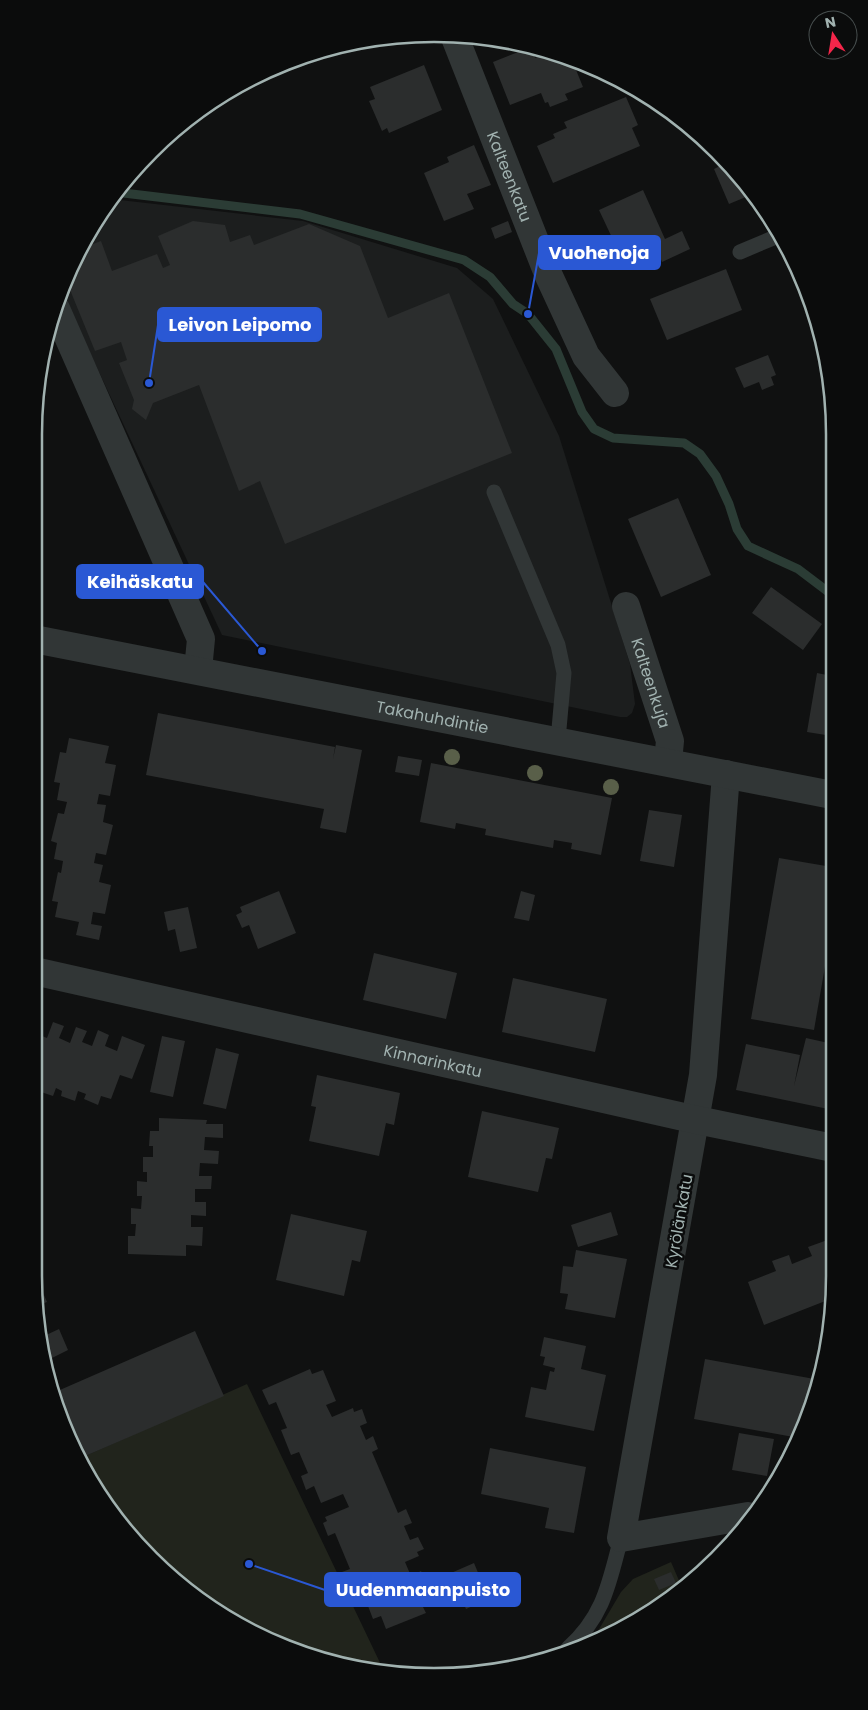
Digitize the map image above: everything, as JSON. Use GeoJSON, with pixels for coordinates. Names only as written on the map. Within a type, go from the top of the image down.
{"type":"FeatureCollection","features":[{"type":"Feature","properties":{"kind":"street","name":"Kalteenkatu"},"geometry":{"type":"LineString","coordinates":[[457,43],[548,274],[586,356],[615,393]]}},
{"type":"Feature","properties":{"kind":"street"},"geometry":{"type":"LineString","coordinates":[[60,318],[201,639],[198,670]]}},
{"type":"Feature","properties":{"kind":"street","name":"Kalteenkuja"},"geometry":{"type":"LineString","coordinates":[[626,606],[670,741],[668,761]]}},
{"type":"Feature","properties":{"kind":"street","name":"Takahuhdintie"},"geometry":{"type":"LineString","coordinates":[[42,641],[668,761],[826,794]]}},
{"type":"Feature","properties":{"kind":"street","name":"Kyrölänkatu"},"geometry":{"type":"LineString","coordinates":[[621,1538],[697,1120],[714,950],[726,774]]}},
{"type":"Feature","properties":{"kind":"street","name":"Kinnarinkatu"},"geometry":{"type":"LineString","coordinates":[[42,972],[697,1120],[826,1147]]}},
{"type":"Feature","properties":{"kind":"street"},"geometry":{"type":"LineString","coordinates":[[621,1538],[742,1517]]}},
{"type":"Feature","properties":{"kind":"lane"},"geometry":{"type":"LineString","coordinates":[[740,252],[773,238]]}},
{"type":"Feature","properties":{"kind":"lane"},"geometry":{"type":"LineString","coordinates":[[494,492],[558,645],[564,673],[558,740]]}},
{"type":"Feature","properties":{"kind":"lane"},"geometry":{"type":"LineString","coordinates":[[575,1641],[597,1616],[606,1596],[621,1538]]}},
{"type":"Feature","properties":{"kind":"shaded area"},"geometry":{"type":"Polygon","coordinates":[[[120,200],[303,221],[457,268],[493,299],[559,436],[630,664],[635,704],[632,713],[627,717],[620,717],[222,635],[66,301],[95,238],[120,200]]]}},
{"type":"Feature","properties":{"kind":"shaded area"},"geometry":{"type":"Polygon","coordinates":[[[247,1384],[380,1664],[358,1660],[308,1647],[261,1627],[216,1602],[157,1553],[140,1534],[108,1494],[86,1455],[247,1384]]]}},
{"type":"Feature","properties":{"kind":"shaded area"},"geometry":{"type":"Polygon","coordinates":[[[671,1562],[679,1581],[652,1602],[598,1631],[621,1592],[633,1579],[671,1562]]]}},
{"type":"Feature","properties":{"kind":"building"},"geometry":{"type":"Polygon","coordinates":[[[518,52],[534,56],[535,58],[538,57],[576,69],[583,87],[565,94],[568,100],[550,107],[548,102],[545,103],[541,93],[510,105],[493,62],[518,52]]]}},
{"type":"Feature","properties":{"kind":"building"},"geometry":{"type":"Polygon","coordinates":[[[424,65],[442,110],[389,133],[387,128],[382,131],[369,101],[375,99],[370,87],[424,65]]]}},
{"type":"Feature","properties":{"kind":"building"},"geometry":{"type":"Polygon","coordinates":[[[626,97],[638,125],[632,128],[640,146],[553,183],[537,146],[555,138],[553,134],[567,128],[564,122],[626,97]]]}},
{"type":"Feature","properties":{"kind":"building"},"geometry":{"type":"Polygon","coordinates":[[[474,145],[491,185],[467,194],[474,209],[444,221],[424,173],[449,162],[447,157],[474,145]]]}},
{"type":"Feature","properties":{"kind":"building"},"geometry":{"type":"Polygon","coordinates":[[[719,166],[746,197],[729,204],[714,169],[719,166]]]}},
{"type":"Feature","properties":{"kind":"building"},"geometry":{"type":"Polygon","coordinates":[[[643,190],[665,239],[682,231],[690,249],[662,262],[660,257],[633,269],[629,259],[623,261],[599,210],[643,190]]]}},
{"type":"Feature","properties":{"kind":"building"},"geometry":{"type":"Polygon","coordinates":[[[193,221],[225,225],[230,242],[250,235],[254,245],[309,224],[360,246],[388,318],[449,293],[512,453],[285,544],[260,481],[239,491],[199,385],[153,403],[146,420],[132,409],[134,400],[119,363],[127,360],[121,342],[95,351],[70,290],[92,245],[101,241],[112,271],[157,254],[163,268],[170,265],[158,236],[193,221]]]}},
{"type":"Feature","properties":{"kind":"building"},"geometry":{"type":"Polygon","coordinates":[[[508,221],[512,232],[495,239],[491,228],[508,221]]]}},
{"type":"Feature","properties":{"kind":"building"},"geometry":{"type":"Polygon","coordinates":[[[726,269],[742,310],[667,340],[650,299],[726,269]]]}},
{"type":"Feature","properties":{"kind":"building"},"geometry":{"type":"Polygon","coordinates":[[[768,355],[776,375],[771,377],[774,385],[762,390],[759,382],[744,388],[735,368],[768,355]]]}},
{"type":"Feature","properties":{"kind":"building"},"geometry":{"type":"Polygon","coordinates":[[[678,498],[711,575],[661,597],[628,519],[678,498]]]}},
{"type":"Feature","properties":{"kind":"building"},"geometry":{"type":"Polygon","coordinates":[[[771,587],[822,624],[803,650],[752,613],[771,587]]]}},
{"type":"Feature","properties":{"kind":"building"},"geometry":{"type":"Polygon","coordinates":[[[817,673],[826,675],[826,735],[807,732],[817,673]]]}},
{"type":"Feature","properties":{"kind":"building"},"geometry":{"type":"Polygon","coordinates":[[[158,713],[335,747],[333,759],[336,745],[362,750],[346,833],[320,828],[324,809],[146,775],[158,713]]]}},
{"type":"Feature","properties":{"kind":"building"},"geometry":{"type":"Polygon","coordinates":[[[69,738],[109,746],[105,763],[116,765],[110,796],[99,794],[97,804],[106,805],[103,822],[113,825],[106,855],[96,853],[94,863],[103,865],[99,882],[111,885],[105,914],[93,912],[91,924],[102,926],[99,940],[76,935],[79,922],[55,917],[58,902],[52,901],[58,872],[61,873],[63,861],[54,859],[57,843],[51,841],[58,813],[64,814],[67,802],[57,800],[60,783],[54,782],[60,752],[66,753],[69,738]]]}},
{"type":"Feature","properties":{"kind":"building"},"geometry":{"type":"Polygon","coordinates":[[[398,756],[422,760],[419,776],[395,772],[398,756]]]}},
{"type":"Feature","properties":{"kind":"building"},"geometry":{"type":"Polygon","coordinates":[[[431,763],[612,798],[601,855],[571,849],[572,843],[554,840],[553,848],[485,835],[486,829],[456,823],[455,829],[420,822],[431,763]]]}},
{"type":"Feature","properties":{"kind":"building"},"geometry":{"type":"Polygon","coordinates":[[[649,810],[682,815],[674,867],[640,861],[649,810]]]}},
{"type":"Feature","properties":{"kind":"building"},"geometry":{"type":"Polygon","coordinates":[[[779,858],[826,866],[826,961],[814,1030],[751,1019],[779,858]]]}},
{"type":"Feature","properties":{"kind":"building"},"geometry":{"type":"Polygon","coordinates":[[[279,891],[296,933],[258,949],[249,925],[242,928],[236,915],[242,912],[240,907],[279,891]]]}},
{"type":"Feature","properties":{"kind":"building"},"geometry":{"type":"Polygon","coordinates":[[[521,891],[535,895],[529,921],[514,918],[521,891]]]}},
{"type":"Feature","properties":{"kind":"building"},"geometry":{"type":"Polygon","coordinates":[[[188,907],[197,948],[180,952],[175,929],[168,931],[164,912],[188,907]]]}},
{"type":"Feature","properties":{"kind":"building"},"geometry":{"type":"Polygon","coordinates":[[[374,953],[457,973],[446,1019],[363,1000],[374,953]]]}},
{"type":"Feature","properties":{"kind":"building"},"geometry":{"type":"Polygon","coordinates":[[[513,978],[607,999],[595,1052],[502,1032],[513,978]]]}},
{"type":"Feature","properties":{"kind":"building"},"geometry":{"type":"Polygon","coordinates":[[[53,1022],[64,1026],[59,1038],[70,1043],[76,1027],[87,1031],[82,1042],[92,1046],[98,1030],[109,1035],[105,1046],[117,1051],[122,1036],[145,1045],[132,1079],[120,1075],[111,1099],[101,1096],[98,1105],[84,1099],[86,1094],[78,1091],[75,1101],[61,1096],[62,1091],[56,1088],[53,1096],[42,1092],[42,1036],[47,1038],[53,1022]]]}},
{"type":"Feature","properties":{"kind":"building"},"geometry":{"type":"Polygon","coordinates":[[[162,1036],[185,1041],[173,1097],[150,1092],[162,1036]]]}},
{"type":"Feature","properties":{"kind":"building"},"geometry":{"type":"Polygon","coordinates":[[[806,1038],[826,1042],[826,1109],[736,1090],[746,1044],[800,1055],[794,1086],[806,1038]]]}},
{"type":"Feature","properties":{"kind":"building"},"geometry":{"type":"Polygon","coordinates":[[[216,1048],[239,1054],[226,1109],[203,1104],[216,1048]]]}},
{"type":"Feature","properties":{"kind":"building"},"geometry":{"type":"Polygon","coordinates":[[[317,1075],[400,1093],[394,1125],[386,1123],[379,1156],[309,1141],[316,1107],[311,1106],[317,1075]]]}},
{"type":"Feature","properties":{"kind":"building"},"geometry":{"type":"Polygon","coordinates":[[[482,1111],[559,1128],[552,1159],[546,1158],[538,1192],[468,1177],[482,1111]]]}},
{"type":"Feature","properties":{"kind":"building"},"geometry":{"type":"Polygon","coordinates":[[[159,1118],[207,1120],[206,1124],[223,1124],[223,1138],[205,1137],[204,1150],[219,1151],[218,1164],[200,1163],[199,1176],[212,1176],[211,1189],[195,1189],[195,1202],[206,1202],[206,1216],[191,1215],[191,1227],[203,1227],[202,1246],[186,1245],[186,1256],[128,1254],[128,1236],[135,1236],[136,1224],[131,1224],[131,1208],[141,1209],[142,1196],[137,1196],[137,1181],[147,1182],[147,1172],[143,1172],[143,1157],[153,1157],[153,1146],[149,1146],[150,1131],[159,1131],[159,1118]]]}},
{"type":"Feature","properties":{"kind":"building"},"geometry":{"type":"Polygon","coordinates":[[[611,1212],[618,1235],[578,1247],[571,1225],[611,1212]]]}},
{"type":"Feature","properties":{"kind":"building"},"geometry":{"type":"Polygon","coordinates":[[[291,1214],[367,1231],[360,1262],[352,1260],[344,1296],[276,1280],[291,1214]]]}},
{"type":"Feature","properties":{"kind":"building"},"geometry":{"type":"Polygon","coordinates":[[[826,1241],[825,1301],[764,1325],[748,1282],[776,1271],[772,1261],[789,1255],[792,1264],[812,1256],[808,1247],[826,1241]]]}},
{"type":"Feature","properties":{"kind":"building"},"geometry":{"type":"Polygon","coordinates":[[[576,1250],[627,1259],[615,1318],[565,1309],[568,1294],[560,1293],[563,1266],[573,1267],[576,1250]]]}},
{"type":"Feature","properties":{"kind":"building"},"geometry":{"type":"Polygon","coordinates":[[[43,1292],[47,1302],[43,1303],[43,1292]]]}},
{"type":"Feature","properties":{"kind":"building"},"geometry":{"type":"Polygon","coordinates":[[[59,1329],[68,1350],[52,1358],[47,1335],[59,1329]]]}},
{"type":"Feature","properties":{"kind":"building"},"geometry":{"type":"Polygon","coordinates":[[[195,1331],[224,1396],[86,1456],[72,1426],[60,1390],[195,1331]]]}},
{"type":"Feature","properties":{"kind":"building"},"geometry":{"type":"Polygon","coordinates":[[[544,1337],[586,1346],[581,1369],[606,1375],[594,1431],[525,1417],[531,1387],[546,1390],[550,1371],[554,1372],[555,1368],[543,1365],[545,1357],[540,1356],[544,1337]]]}},
{"type":"Feature","properties":{"kind":"building"},"geometry":{"type":"Polygon","coordinates":[[[705,1359],[812,1378],[805,1402],[791,1437],[694,1419],[705,1359]]]}},
{"type":"Feature","properties":{"kind":"building"},"geometry":{"type":"Polygon","coordinates":[[[310,1369],[312,1374],[323,1370],[336,1401],[326,1405],[332,1417],[353,1408],[354,1412],[362,1409],[367,1423],[360,1426],[366,1440],[373,1436],[378,1449],[372,1452],[398,1513],[406,1509],[412,1523],[404,1526],[410,1540],[418,1537],[424,1549],[417,1552],[419,1556],[405,1562],[411,1576],[421,1571],[435,1602],[423,1607],[426,1613],[386,1629],[381,1616],[373,1619],[368,1606],[374,1603],[369,1592],[363,1595],[357,1581],[348,1585],[342,1572],[350,1569],[335,1533],[328,1536],[323,1523],[327,1521],[325,1517],[349,1507],[343,1494],[321,1503],[314,1486],[306,1490],[301,1476],[308,1473],[299,1452],[291,1455],[281,1430],[287,1428],[276,1402],[269,1405],[262,1390],[310,1369]]]}},
{"type":"Feature","properties":{"kind":"building"},"geometry":{"type":"Polygon","coordinates":[[[739,1433],[774,1439],[767,1476],[732,1470],[739,1433]]]}},
{"type":"Feature","properties":{"kind":"building"},"geometry":{"type":"Polygon","coordinates":[[[490,1448],[586,1467],[574,1533],[545,1528],[549,1508],[481,1494],[490,1448]]]}},
{"type":"Feature","properties":{"kind":"building"},"geometry":{"type":"Polygon","coordinates":[[[474,1563],[489,1599],[466,1609],[451,1573],[474,1563]]]}},
{"type":"Feature","properties":{"kind":"building"},"geometry":{"type":"Polygon","coordinates":[[[671,1572],[676,1583],[659,1590],[654,1579],[671,1572]]]}},
{"type":"Feature","properties":{"kind":"waterway"},"geometry":{"type":"LineString","coordinates":[[125,193],[300,214],[464,260],[490,277],[513,304],[528,314],[556,349],[582,412],[594,429],[613,438],[684,443],[700,454],[716,476],[729,504],[737,529],[748,546],[798,569],[826,590]]}},
{"type":"Feature","properties":{"kind":"place","name":"Vuohenoja"},"geometry":{"type":"Point","coordinates":[528,314]}},
{"type":"Feature","properties":{"kind":"place","name":"Leivon Leipomo"},"geometry":{"type":"Point","coordinates":[149,383]}},
{"type":"Feature","properties":{"kind":"place","name":"Keihäskatu"},"geometry":{"type":"Point","coordinates":[262,651]}},
{"type":"Feature","properties":{"kind":"place","name":"Uudenmaanpuisto"},"geometry":{"type":"Point","coordinates":[249,1564]}}]}
